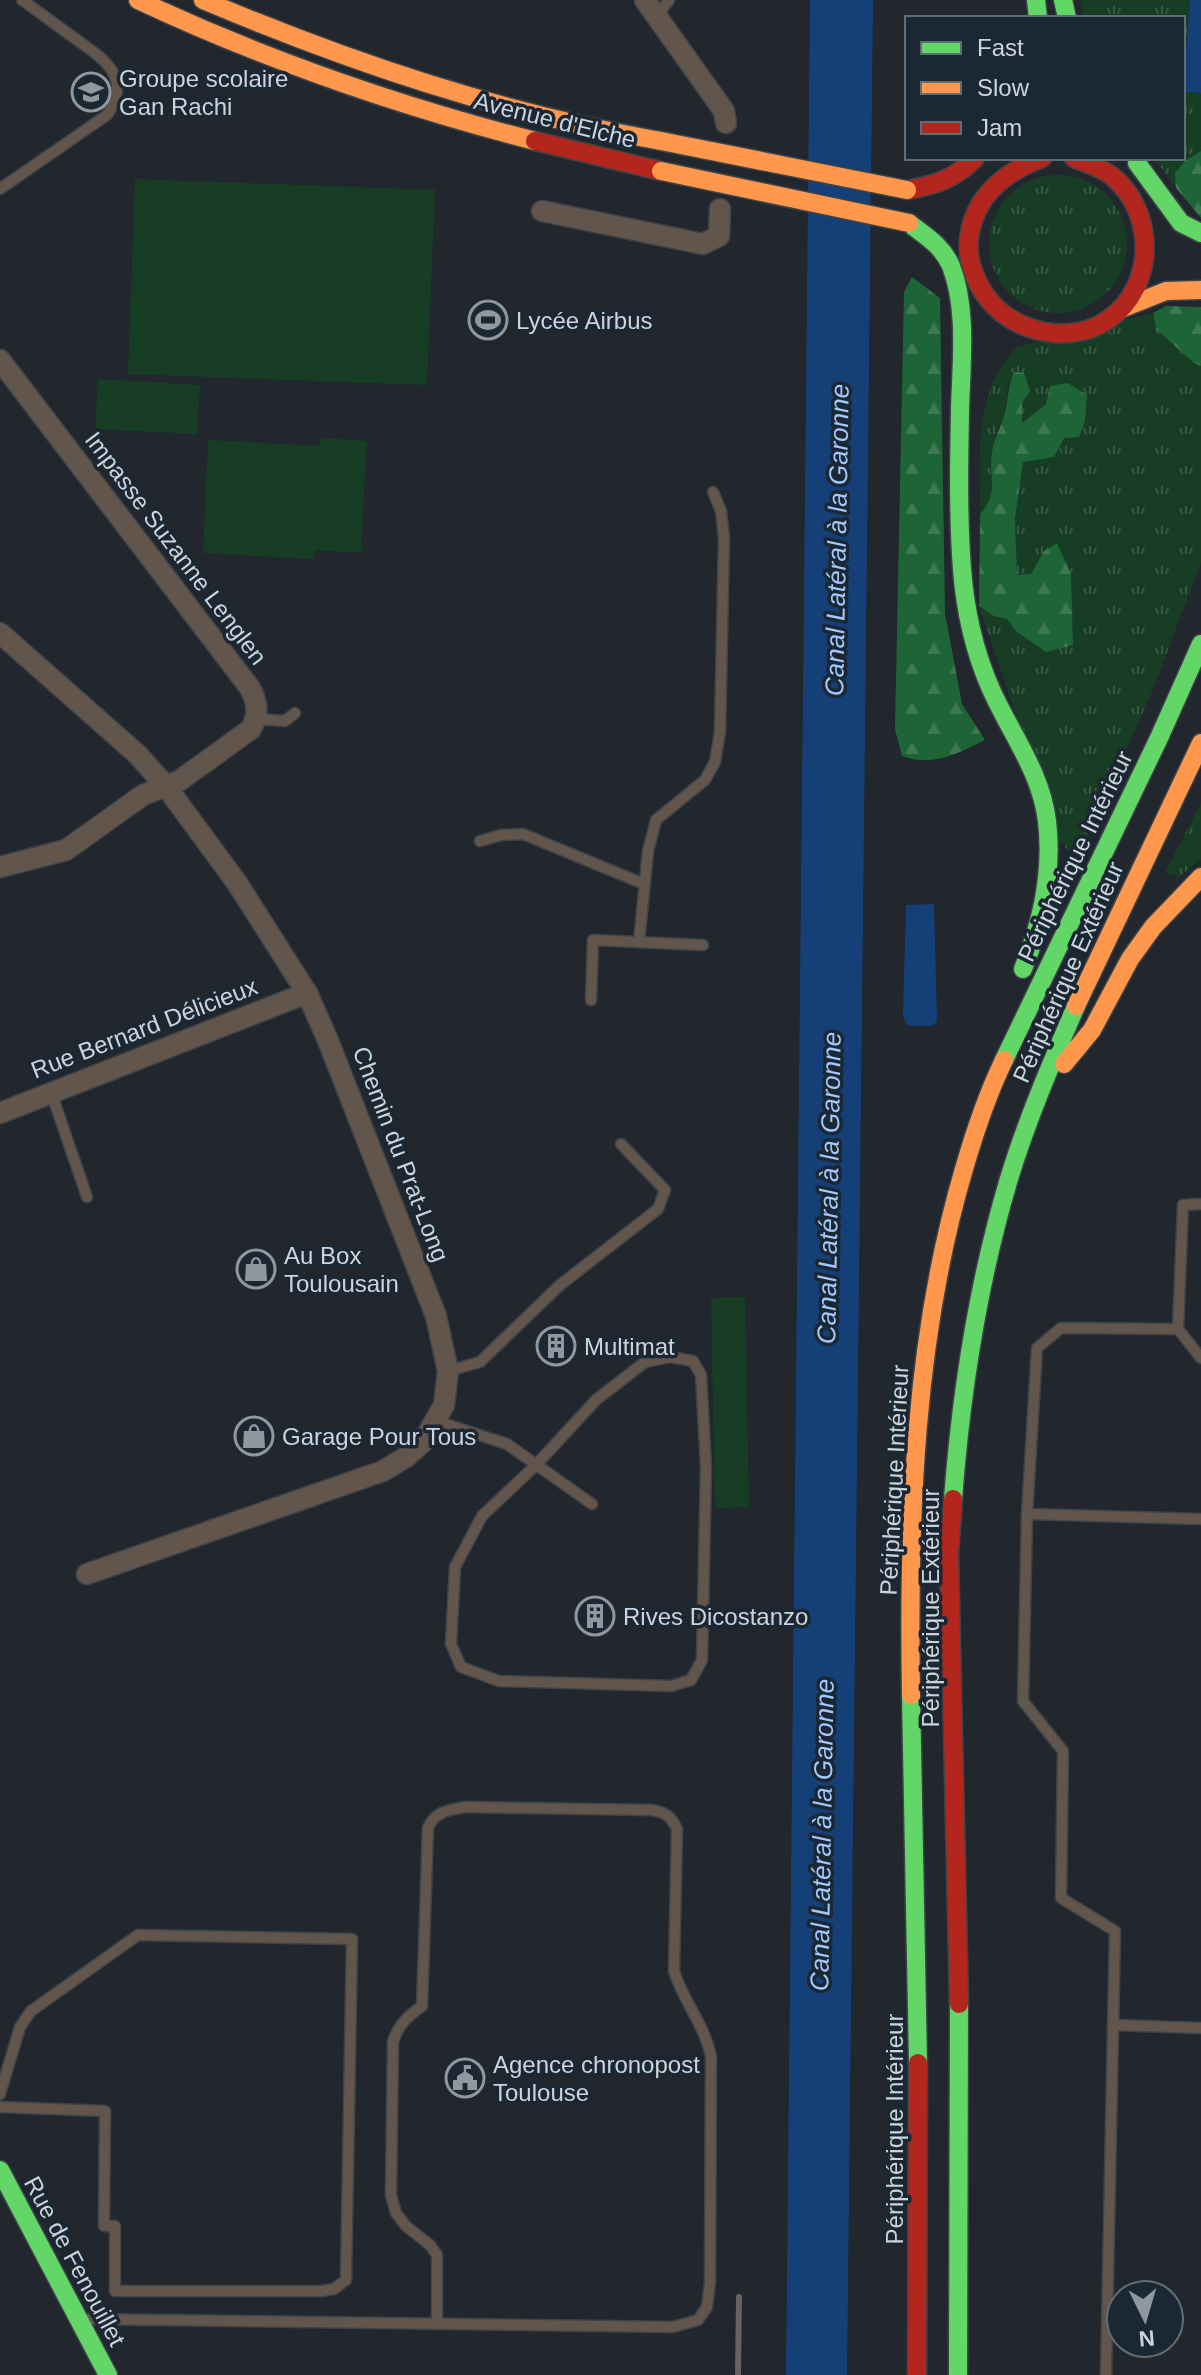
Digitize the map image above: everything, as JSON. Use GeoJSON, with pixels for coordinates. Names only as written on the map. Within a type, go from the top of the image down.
{"type":"FeatureCollection","features":[{"type":"Feature","properties":{"kind":"main road","name":"Avenue d'Elche"},"geometry":{"type":"LineString","coordinates":[[138,0],[246,49],[393,103],[568,150],[909,223],[927,224],[947,232],[969,252]]}},
{"type":"Feature","properties":{"kind":"main road","name":"Avenue d'Elche"},"geometry":{"type":"LineString","coordinates":[[203,0],[277,32],[426,84],[562,122],[907,190],[926,199],[981,200]]}},
{"type":"Feature","properties":{"kind":"main road"},"geometry":{"type":"LineString","coordinates":[[907,190],[946,182],[961,174],[973,160]]}},
{"type":"Feature","properties":{"kind":"main road"},"geometry":{"type":"LineString","coordinates":[[1031,160],[993,184],[981,200],[971,225],[969,252],[974,276],[986,299],[1004,317],[1027,329],[1051,334],[1077,332],[1101,324],[1121,309],[1166,291],[1201,290]]}},
{"type":"Feature","properties":{"kind":"main road"},"geometry":{"type":"LineString","coordinates":[[1085,160],[1121,182],[1142,213],[1165,234],[1201,250]]}},
{"type":"Feature","properties":{"kind":"main road"},"geometry":{"type":"LineString","coordinates":[[1133,160],[1150,178],[1181,223],[1201,233]]}},
{"type":"Feature","properties":{"kind":"main road"},"geometry":{"type":"LineString","coordinates":[[1121,309],[1134,292],[1145,264],[1147,233],[1142,213]]}},
{"type":"Feature","properties":{"kind":"main road"},"geometry":{"type":"LineString","coordinates":[[909,223],[942,250],[952,271],[960,312],[962,555],[967,615],[975,648],[998,705],[1023,749],[1047,818],[1048,884],[1040,922],[1015,989]]}},
{"type":"Feature","properties":{"kind":"main road","name":"Périphérique Intérieur"},"geometry":{"type":"LineString","coordinates":[[917,2375],[918,2016],[910,1528],[916,1420],[937,1279],[980,1113],[1178,699],[1201,644]]}},
{"type":"Feature","properties":{"kind":"main road","name":"Périphérique Extérieur"},"geometry":{"type":"LineString","coordinates":[[958,2375],[959,1973],[950,1607],[952,1497],[963,1389],[981,1295],[1011,1172],[1040,1093],[1066,1024],[1201,743]]}},
{"type":"Feature","properties":{"kind":"main road"},"geometry":{"type":"LineString","coordinates":[[1040,1093],[1092,1030],[1130,959],[1153,927],[1201,877]]}},
{"type":"Feature","properties":{"kind":"main road"},"geometry":{"type":"LineString","coordinates":[[980,1113],[997,1033]]}},
{"type":"Feature","properties":{"kind":"main road","name":"Rue de Fenouillet"},"geometry":{"type":"LineString","coordinates":[[0,2170],[108,2375]]}},
{"type":"Feature","properties":{"kind":"street"},"geometry":{"type":"LineString","coordinates":[[657,5],[724,111],[726,123]]}},
{"type":"Feature","properties":{"kind":"street"},"geometry":{"type":"LineString","coordinates":[[542,211],[703,244],[719,236],[720,209]]}},
{"type":"Feature","properties":{"kind":"street","name":"Impasse Suzanne Lenglen"},"geometry":{"type":"LineString","coordinates":[[0,360],[250,688],[257,703],[257,719]]}},
{"type":"Feature","properties":{"kind":"street","name":"Chemin du Prat-Long"},"geometry":{"type":"LineString","coordinates":[[0,633],[117,735],[165,785],[237,883],[307,993],[367,1135],[436,1316],[448,1371],[444,1405],[423,1442],[383,1471],[87,1574]]}},
{"type":"Feature","properties":{"kind":"street"},"geometry":{"type":"LineString","coordinates":[[0,867],[66,850],[143,795],[179,781],[251,729],[257,719]]}},
{"type":"Feature","properties":{"kind":"street","name":"Rue Bernard Délicieux"},"geometry":{"type":"LineString","coordinates":[[0,1113],[307,993]]}},
{"type":"Feature","properties":{"kind":"lane"},"geometry":{"type":"LineString","coordinates":[[0,189],[107,115],[116,101],[118,84],[104,59],[22,0]]}},
{"type":"Feature","properties":{"kind":"lane"},"geometry":{"type":"LineString","coordinates":[[639,942],[648,851],[656,820],[705,780],[715,762],[720,732],[724,538],[721,511],[713,492]]}},
{"type":"Feature","properties":{"kind":"lane"},"geometry":{"type":"LineString","coordinates":[[257,719],[285,721],[295,713]]}},
{"type":"Feature","properties":{"kind":"lane"},"geometry":{"type":"LineString","coordinates":[[480,841],[501,835],[523,834],[644,884]]}},
{"type":"Feature","properties":{"kind":"lane"},"geometry":{"type":"LineString","coordinates":[[591,1000],[593,940],[703,945]]}},
{"type":"Feature","properties":{"kind":"lane"},"geometry":{"type":"LineString","coordinates":[[51,1092],[87,1197]]}},
{"type":"Feature","properties":{"kind":"lane"},"geometry":{"type":"LineString","coordinates":[[448,1371],[480,1362],[560,1285],[658,1209],[665,1190],[621,1144]]}},
{"type":"Feature","properties":{"kind":"lane"},"geometry":{"type":"LineString","coordinates":[[1201,1204],[1183,1205],[1178,1329],[1201,1358]]}},
{"type":"Feature","properties":{"kind":"lane"},"geometry":{"type":"LineString","coordinates":[[1106,2375],[1115,1931],[1061,1898],[1063,1751],[1023,1701],[1027,1514],[1037,1348],[1061,1328],[1178,1329]]}},
{"type":"Feature","properties":{"kind":"lane"},"geometry":{"type":"LineString","coordinates":[[670,1357],[693,1361],[701,1375],[706,1467],[702,1660],[691,1680],[671,1686],[499,1681],[461,1667],[451,1644],[455,1567],[482,1516],[536,1465],[596,1400],[645,1362],[670,1357]]}},
{"type":"Feature","properties":{"kind":"lane"},"geometry":{"type":"LineString","coordinates":[[436,1421],[507,1444],[592,1504]]}},
{"type":"Feature","properties":{"kind":"lane"},"geometry":{"type":"LineString","coordinates":[[1027,1514],[1201,1519]]}},
{"type":"Feature","properties":{"kind":"lane"},"geometry":{"type":"LineString","coordinates":[[77,2319],[673,2327],[698,2320],[707,2307],[710,2282],[711,2057],[708,2042],[679,1989],[674,1971],[677,1829],[672,1818],[662,1812],[466,1807],[443,1811],[432,1818],[428,1828],[422,2006],[401,2024],[393,2042],[391,2195],[396,2213],[437,2255],[437,2322]]}},
{"type":"Feature","properties":{"kind":"lane"},"geometry":{"type":"LineString","coordinates":[[0,2094],[20,2027],[31,2011],[138,1935],[352,1939],[346,2280],[334,2289],[322,2291],[115,2291],[115,2226],[104,2226],[105,2111],[0,2107]]}},
{"type":"Feature","properties":{"kind":"lane"},"geometry":{"type":"LineString","coordinates":[[1113,2025],[1201,2028]]}},
{"type":"Feature","properties":{"kind":"green space"},"geometry":{"type":"Polygon","coordinates":[[[1080,0],[1190,0],[1185,59],[1185,16],[1084,16],[1080,0]]]}},
{"type":"Feature","properties":{"kind":"green space"},"geometry":{"type":"Polygon","coordinates":[[[1185,90],[1201,93],[1201,151],[1176,188],[1155,160],[1185,160],[1185,90]]]}},
{"type":"Feature","properties":{"kind":"green space"},"geometry":{"type":"Polygon","coordinates":[[[1201,151],[1201,218],[1176,188],[1175,173],[1185,161],[1201,151]]]}},
{"type":"Feature","properties":{"kind":"green space"},"geometry":{"type":"Polygon","coordinates":[[[1058,175],[1084,180],[1107,195],[1122,218],[1127,244],[1122,270],[1107,293],[1084,308],[1058,313],[1032,308],[1009,293],[994,270],[989,244],[994,218],[1009,195],[1032,180],[1058,175]]]}},
{"type":"Feature","properties":{"kind":"green space"},"geometry":{"type":"Polygon","coordinates":[[[135,179],[435,190],[427,385],[128,374],[135,179]]]}},
{"type":"Feature","properties":{"kind":"green space"},"geometry":{"type":"Polygon","coordinates":[[[912,277],[940,298],[945,614],[962,704],[985,740],[945,757],[924,760],[902,756],[895,729],[904,292],[912,277]]]}},
{"type":"Feature","properties":{"kind":"green space"},"geometry":{"type":"Polygon","coordinates":[[[1166,306],[1201,307],[1201,366],[1157,330],[1153,313],[1166,306]]]}},
{"type":"Feature","properties":{"kind":"green space"},"geometry":{"type":"Polygon","coordinates":[[[1153,313],[1157,330],[1201,366],[1201,562],[1154,687],[1080,854],[1073,855],[1059,841],[979,606],[1007,619],[1016,631],[1073,644],[1071,574],[1057,544],[1044,551],[1031,574],[1017,575],[1015,519],[1023,461],[1053,457],[1046,404],[1021,423],[1022,403],[1008,387],[1004,417],[991,454],[993,490],[990,504],[980,514],[982,426],[993,384],[1017,347],[1153,313]]]}},
{"type":"Feature","properties":{"kind":"green space"},"geometry":{"type":"Polygon","coordinates":[[[1014,372],[1024,373],[1030,391],[1022,403],[1022,423],[1046,404],[1050,386],[1068,383],[1087,395],[1085,421],[1079,437],[1064,438],[1054,457],[1023,462],[1015,519],[1017,575],[1031,574],[1044,551],[1057,543],[1071,574],[1073,645],[1046,652],[1016,631],[1007,619],[994,616],[979,606],[980,514],[992,492],[993,448],[1014,372]]]}},
{"type":"Feature","properties":{"kind":"green space"},"geometry":{"type":"Polygon","coordinates":[[[98,379],[200,385],[197,434],[95,429],[98,379]]]}},
{"type":"Feature","properties":{"kind":"green space"},"geometry":{"type":"Polygon","coordinates":[[[321,438],[367,441],[363,553],[315,550],[313,559],[203,553],[208,440],[319,446],[321,438]]]}},
{"type":"Feature","properties":{"kind":"green space"},"geometry":{"type":"Polygon","coordinates":[[[1201,803],[1201,859],[1179,877],[1165,873],[1201,803]]]}},
{"type":"Feature","properties":{"kind":"green space"},"geometry":{"type":"Polygon","coordinates":[[[745,1297],[749,1507],[715,1508],[711,1298],[745,1297]]]}},
{"type":"Feature","properties":{"kind":"water","name":"Canal Latéral à la Garonne"},"geometry":{"type":"Polygon","coordinates":[[[810,0],[873,0],[847,2375],[786,2375],[810,0]]]}},
{"type":"Feature","properties":{"kind":"water"},"geometry":{"type":"Polygon","coordinates":[[[1190,0],[1201,0],[1201,93],[1185,90],[1190,0]]]}},
{"type":"Feature","properties":{"kind":"water"},"geometry":{"type":"Polygon","coordinates":[[[934,904],[937,1021],[932,1026],[910,1026],[905,1022],[903,1013],[906,905],[934,904]]]}},
{"type":"Feature","properties":{"kind":"railway"},"geometry":{"type":"LineString","coordinates":[[738,2375],[739,2297]]}},
{"type":"Feature","properties":{"kind":"traffic: fast"},"geometry":{"type":"LineString","coordinates":[[1036,0],[1038,16]]}},
{"type":"Feature","properties":{"kind":"traffic: fast"},"geometry":{"type":"LineString","coordinates":[[1063,0],[1067,16]]}},
{"type":"Feature","properties":{"kind":"traffic: fast"},"geometry":{"type":"LineString","coordinates":[[1137,163],[1181,223],[1201,233]]}},
{"type":"Feature","properties":{"kind":"traffic: fast"},"geometry":{"type":"LineString","coordinates":[[909,223],[943,252],[956,283],[962,319],[959,510],[965,599],[984,673],[1031,768],[1047,821],[1047,878],[1036,933],[1023,969]]}},
{"type":"Feature","properties":{"kind":"traffic: fast"},"geometry":{"type":"LineString","coordinates":[[1004,1060],[1201,644]]}},
{"type":"Feature","properties":{"kind":"traffic: fast"},"geometry":{"type":"LineString","coordinates":[[953,1499],[972,1339],[997,1221],[1023,1137],[1076,1006]]}},
{"type":"Feature","properties":{"kind":"traffic: fast"},"geometry":{"type":"LineString","coordinates":[[911,1695],[918,2063]]}},
{"type":"Feature","properties":{"kind":"traffic: fast"},"geometry":{"type":"LineString","coordinates":[[958,2375],[959,2004]]}},
{"type":"Feature","properties":{"kind":"traffic: fast"},"geometry":{"type":"LineString","coordinates":[[0,2170],[108,2375]]}},
{"type":"Feature","properties":{"kind":"traffic: slow"},"geometry":{"type":"LineString","coordinates":[[138,0],[333,80],[433,113],[535,141]]}},
{"type":"Feature","properties":{"kind":"traffic: slow"},"geometry":{"type":"LineString","coordinates":[[203,0],[315,45],[428,84],[543,116],[661,141]]}},
{"type":"Feature","properties":{"kind":"traffic: slow"},"geometry":{"type":"LineString","coordinates":[[661,141],[907,190]]}},
{"type":"Feature","properties":{"kind":"traffic: slow"},"geometry":{"type":"LineString","coordinates":[[661,171],[909,223]]}},
{"type":"Feature","properties":{"kind":"traffic: slow"},"geometry":{"type":"LineString","coordinates":[[1121,309],[1166,291],[1201,290]]}},
{"type":"Feature","properties":{"kind":"traffic: slow"},"geometry":{"type":"LineString","coordinates":[[1076,1006],[1201,743]]}},
{"type":"Feature","properties":{"kind":"traffic: slow"},"geometry":{"type":"LineString","coordinates":[[1064,1064],[1092,1030],[1130,959],[1153,927],[1201,877]]}},
{"type":"Feature","properties":{"kind":"traffic: slow"},"geometry":{"type":"LineString","coordinates":[[911,1695],[913,1496],[924,1363],[947,1233],[982,1113],[1004,1060]]}},
{"type":"Feature","properties":{"kind":"traffic: jam"},"geometry":{"type":"LineString","coordinates":[[535,141],[661,171]]}},
{"type":"Feature","properties":{"kind":"traffic: jam"},"geometry":{"type":"LineString","coordinates":[[907,190],[944,180],[973,160]]}},
{"type":"Feature","properties":{"kind":"traffic: jam"},"geometry":{"type":"LineString","coordinates":[[1038,160],[1006,177],[987,195],[974,218],[969,250],[979,285],[1000,312],[1029,328],[1062,333],[1095,327],[1125,305],[1136,287],[1145,248],[1143,228],[1126,191],[1108,173],[1079,160]]}},
{"type":"Feature","properties":{"kind":"traffic: jam"},"geometry":{"type":"LineString","coordinates":[[953,1499],[949,1553],[959,2004]]}},
{"type":"Feature","properties":{"kind":"traffic: jam"},"geometry":{"type":"LineString","coordinates":[[917,2375],[918,2063]]}},
{"type":"Feature","properties":{"kind":"place","name":"Groupe scolaire Gan Rachi"},"geometry":{"type":"Point","coordinates":[91,92]}},
{"type":"Feature","properties":{"kind":"place","name":"Lycée Airbus"},"geometry":{"type":"Point","coordinates":[488,320]}},
{"type":"Feature","properties":{"kind":"place","name":"Au Box Toulousain"},"geometry":{"type":"Point","coordinates":[256,1269]}},
{"type":"Feature","properties":{"kind":"place","name":"Multimat"},"geometry":{"type":"Point","coordinates":[556,1346]}},
{"type":"Feature","properties":{"kind":"place","name":"Garage Pour Tous"},"geometry":{"type":"Point","coordinates":[254,1436]}},
{"type":"Feature","properties":{"kind":"place","name":"Rives Dicostanzo"},"geometry":{"type":"Point","coordinates":[595,1616]}},
{"type":"Feature","properties":{"kind":"place","name":"Agence chronopost Toulouse"},"geometry":{"type":"Point","coordinates":[465,2078]}}]}
